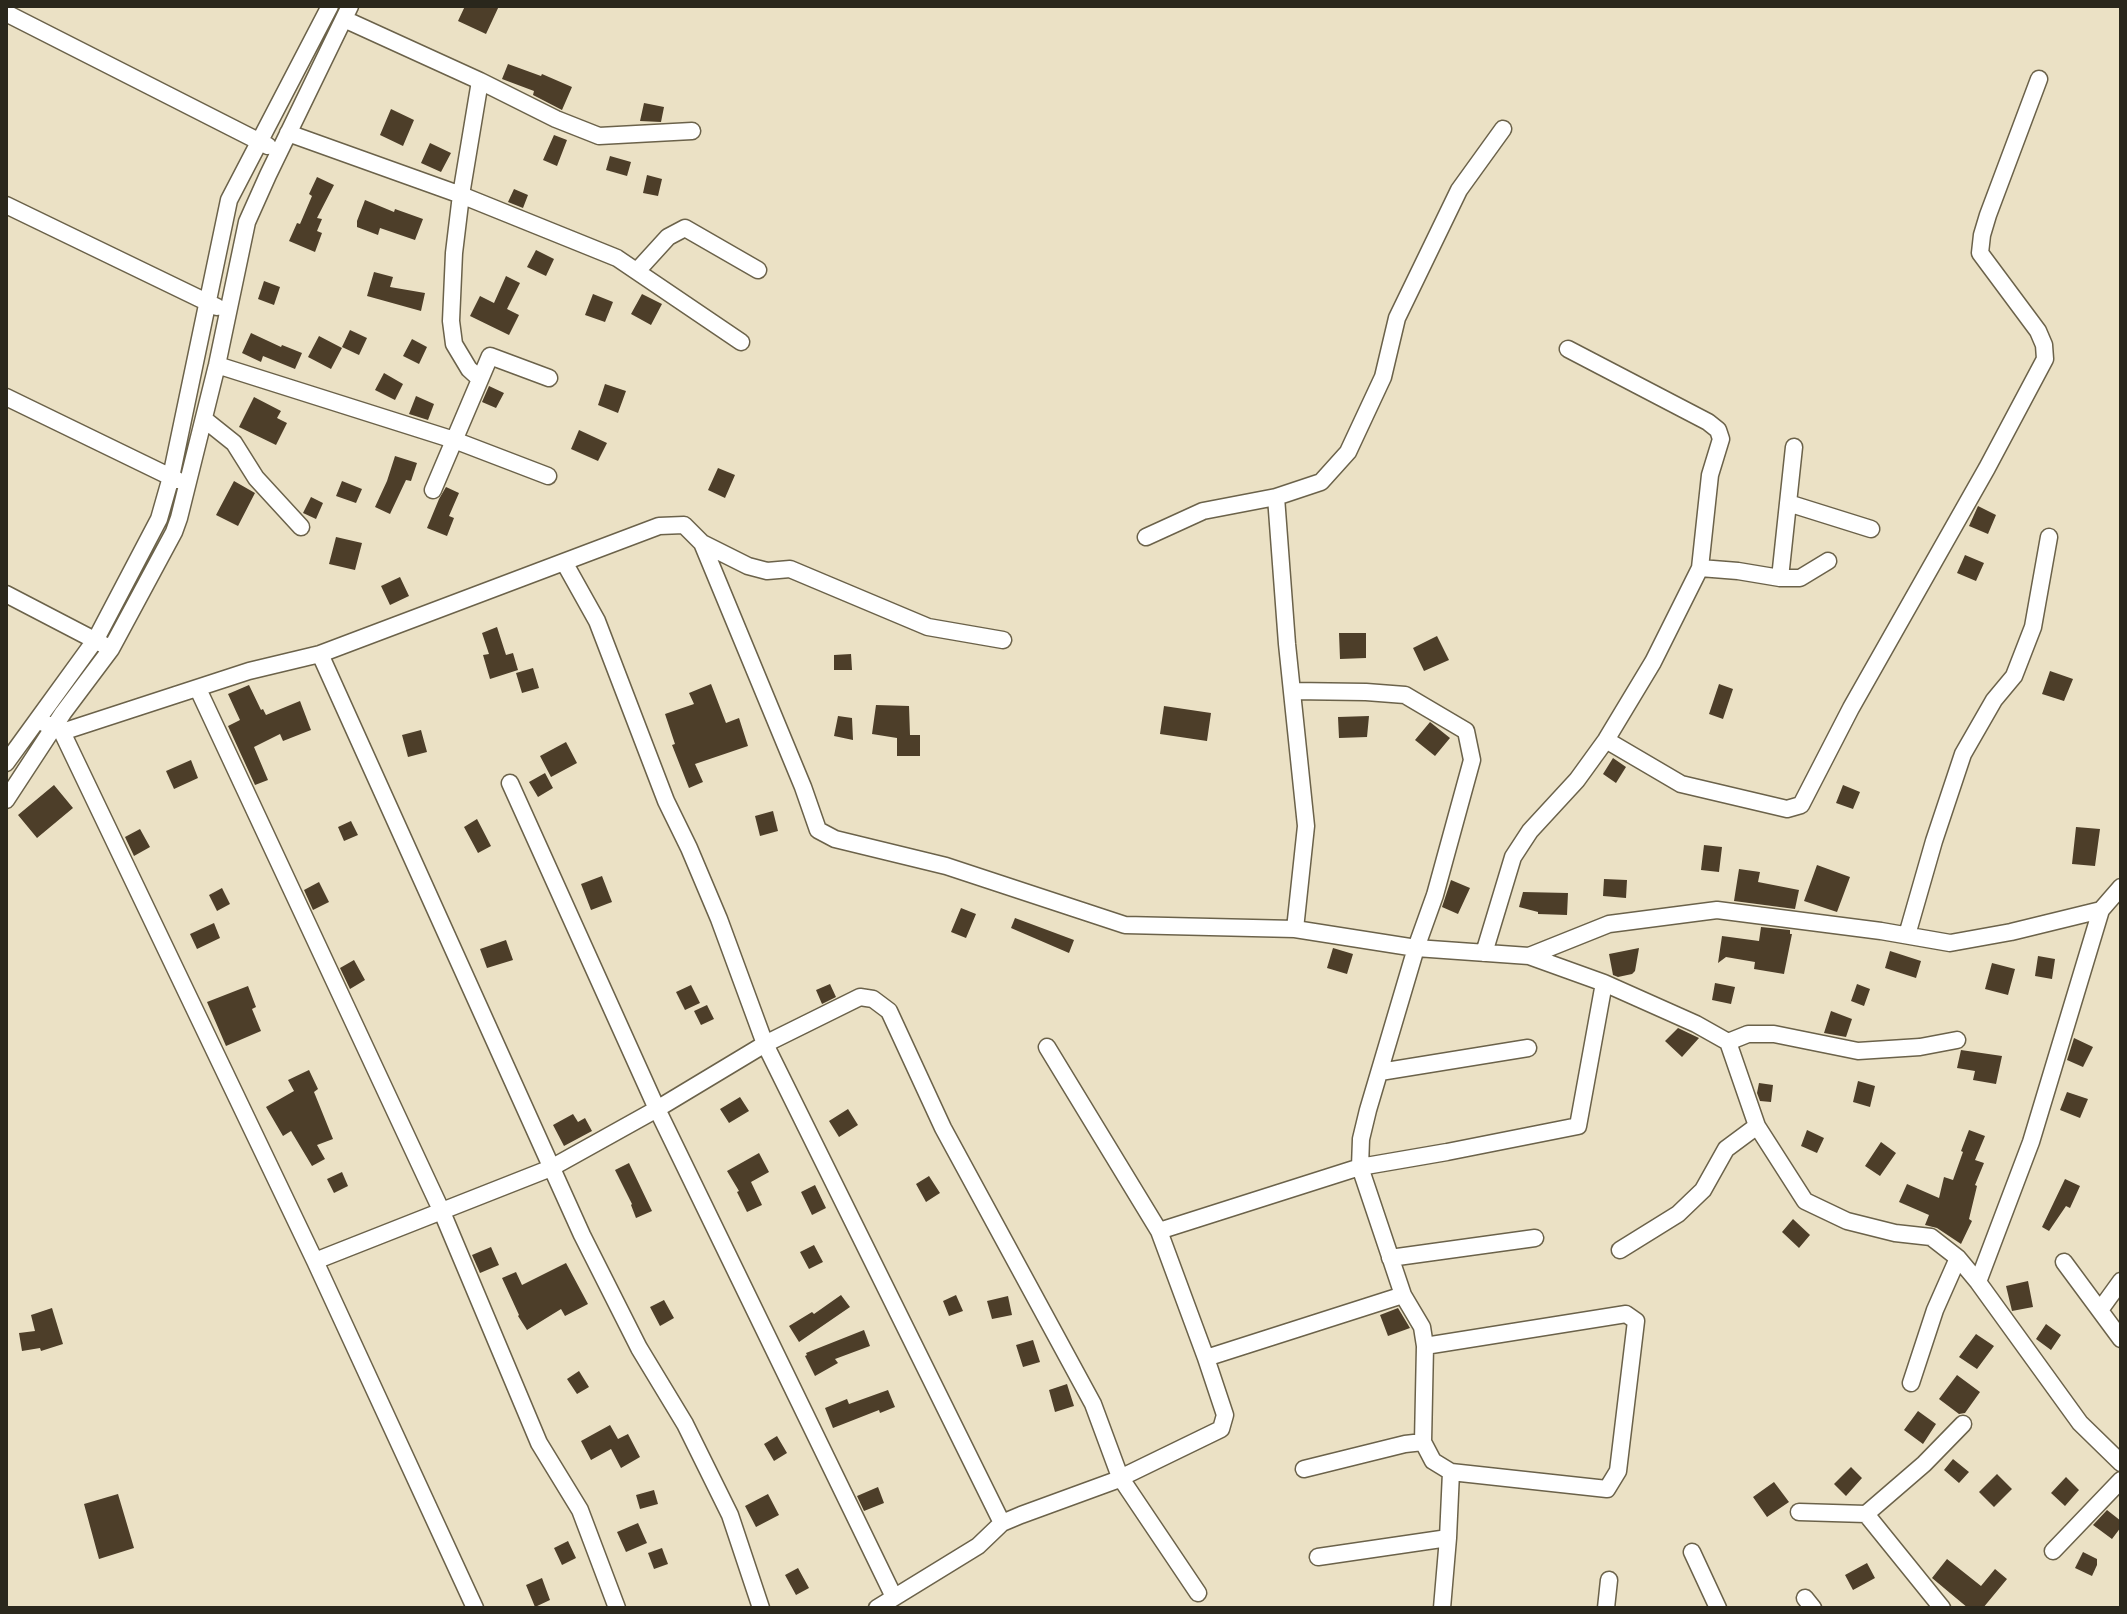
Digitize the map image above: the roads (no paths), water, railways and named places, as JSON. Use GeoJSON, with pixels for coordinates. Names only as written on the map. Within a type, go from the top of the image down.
{"type":"FeatureCollection","features":[{"type":"Feature","properties":{"kind":"street"},"geometry":{"type":"LineString","coordinates":[[6,763],[96,639],[164,508],[229,200],[330,6]]}},
{"type":"Feature","properties":{"kind":"street"},"geometry":{"type":"LineString","coordinates":[[6,13],[279,152]]}},
{"type":"Feature","properties":{"kind":"street"},"geometry":{"type":"LineString","coordinates":[[6,800],[57,731],[111,649],[174,532],[217,365],[247,222],[347,13],[556,119],[599,136],[692,131]]}},
{"type":"Feature","properties":{"kind":"street"},"geometry":{"type":"LineString","coordinates":[[1606,740],[1681,784],[1787,809],[1801,805],[1851,708],[2045,359],[2044,345],[2038,331],[1980,253],[1988,215],[2039,79]]}},
{"type":"Feature","properties":{"kind":"street"},"geometry":{"type":"LineString","coordinates":[[480,81],[461,195],[451,321],[454,344],[469,369],[480,379]]}},
{"type":"Feature","properties":{"kind":"street"},"geometry":{"type":"LineString","coordinates":[[1146,537],[1203,511],[1276,497],[1321,482],[1348,452],[1383,377],[1397,318],[1438,232],[1459,190],[1503,129]]}},
{"type":"Feature","properties":{"kind":"street"},"geometry":{"type":"LineString","coordinates":[[288,133],[461,195],[617,258],[741,342]]}},
{"type":"Feature","properties":{"kind":"street"},"geometry":{"type":"LineString","coordinates":[[6,205],[227,312]]}},
{"type":"Feature","properties":{"kind":"street"},"geometry":{"type":"LineString","coordinates":[[637,271],[668,237],[685,228],[758,270]]}},
{"type":"Feature","properties":{"kind":"street"},"geometry":{"type":"LineString","coordinates":[[1484,953],[1513,857],[1530,831],[1577,780],[1606,740],[1653,662],[1700,568],[1710,475],[1721,439],[1718,430],[1708,422],[1568,349]]}},
{"type":"Feature","properties":{"kind":"street"},"geometry":{"type":"LineString","coordinates":[[433,490],[490,356],[549,378]]}},
{"type":"Feature","properties":{"kind":"street"},"geometry":{"type":"LineString","coordinates":[[217,365],[454,440],[548,476]]}},
{"type":"Feature","properties":{"kind":"street"},"geometry":{"type":"LineString","coordinates":[[6,397],[187,485]]}},
{"type":"Feature","properties":{"kind":"street"},"geometry":{"type":"LineString","coordinates":[[204,419],[234,443],[256,478],[301,527]]}},
{"type":"Feature","properties":{"kind":"street"},"geometry":{"type":"LineString","coordinates":[[1780,578],[1794,447]]}},
{"type":"Feature","properties":{"kind":"street"},"geometry":{"type":"LineString","coordinates":[[1276,497],[1306,826],[1295,929]]}},
{"type":"Feature","properties":{"kind":"street"},"geometry":{"type":"LineString","coordinates":[[1788,503],[1871,529]]}},
{"type":"Feature","properties":{"kind":"street"},"geometry":{"type":"LineString","coordinates":[[57,731],[249,671],[320,654],[659,526],[684,525],[702,543],[748,566],[767,571],[790,569],[928,627],[1003,640]]}},
{"type":"Feature","properties":{"kind":"street"},"geometry":{"type":"LineString","coordinates":[[1907,935],[1963,754],[1994,700],[2014,676],[2033,627],[2049,537]]}},
{"type":"Feature","properties":{"kind":"street"},"geometry":{"type":"LineString","coordinates":[[702,543],[818,830],[835,839],[946,866],[1125,925],[1295,929],[1416,948],[1529,956],[1604,983],[1696,1024],[1728,1042],[1757,1126],[1805,1201],[1847,1221],[1895,1233],[1931,1237],[1958,1258],[2080,1423],[2121,1463]]}},
{"type":"Feature","properties":{"kind":"street"},"geometry":{"type":"LineString","coordinates":[[1700,568],[1800,578],[1828,561]]}},
{"type":"Feature","properties":{"kind":"street"},"geometry":{"type":"LineString","coordinates":[[564,562],[597,621],[666,801],[719,919],[765,1044],[1002,1523]]}},
{"type":"Feature","properties":{"kind":"street"},"geometry":{"type":"LineString","coordinates":[[6,594],[111,649]]}},
{"type":"Feature","properties":{"kind":"street"},"geometry":{"type":"LineString","coordinates":[[320,654],[582,1235],[639,1348],[685,1424],[730,1515],[761,1608]]}},
{"type":"Feature","properties":{"kind":"street"},"geometry":{"type":"LineString","coordinates":[[198,689],[442,1212],[539,1443],[580,1510],[617,1608]]}},
{"type":"Feature","properties":{"kind":"street"},"geometry":{"type":"LineString","coordinates":[[1292,691],[1405,695],[1466,731],[1472,760],[1435,895],[1416,948],[1361,1139],[1360,1167],[1403,1295],[1422,1327],[1425,1346],[1423,1442],[1433,1461],[1451,1472],[1607,1489],[1618,1471],[1636,1321],[1626,1314],[1425,1346]]}},
{"type":"Feature","properties":{"kind":"street"},"geometry":{"type":"LineString","coordinates":[[38,720],[57,731],[315,1261],[475,1608]]}},
{"type":"Feature","properties":{"kind":"street"},"geometry":{"type":"LineString","coordinates":[[510,783],[657,1109],[894,1597]]}},
{"type":"Feature","properties":{"kind":"street"},"geometry":{"type":"LineString","coordinates":[[1978,1282],[2031,1142],[2101,910],[2121,887]]}},
{"type":"Feature","properties":{"kind":"street"},"geometry":{"type":"LineString","coordinates":[[1529,956],[1609,924],[1717,910],[1950,943],[2101,910]]}},
{"type":"Feature","properties":{"kind":"street"},"geometry":{"type":"LineString","coordinates":[[1159,1231],[1360,1167],[1578,1126],[1604,983]]}},
{"type":"Feature","properties":{"kind":"street"},"geometry":{"type":"LineString","coordinates":[[315,1261],[551,1168],[765,1044],[860,997],[873,999],[889,1011],[943,1128],[1093,1404],[1120,1477],[1198,1593]]}},
{"type":"Feature","properties":{"kind":"street"},"geometry":{"type":"LineString","coordinates":[[1728,1042],[1748,1034],[1774,1034],[1858,1051],[1920,1047],[1957,1040]]}},
{"type":"Feature","properties":{"kind":"street"},"geometry":{"type":"LineString","coordinates":[[877,1608],[978,1546],[1002,1523],[1092,1491],[1221,1429],[1225,1415],[1159,1231],[1047,1047]]}},
{"type":"Feature","properties":{"kind":"street"},"geometry":{"type":"LineString","coordinates":[[1380,1072],[1528,1048]]}},
{"type":"Feature","properties":{"kind":"street"},"geometry":{"type":"LineString","coordinates":[[1620,1250],[1678,1214],[1703,1190],[1726,1149],[1757,1126]]}},
{"type":"Feature","properties":{"kind":"street"},"geometry":{"type":"LineString","coordinates":[[1390,1258],[1535,1238]]}},
{"type":"Feature","properties":{"kind":"street"},"geometry":{"type":"LineString","coordinates":[[1911,1383],[1935,1310],[1958,1258]]}},
{"type":"Feature","properties":{"kind":"street"},"geometry":{"type":"LineString","coordinates":[[2064,1262],[2121,1339]]}},
{"type":"Feature","properties":{"kind":"street"},"geometry":{"type":"LineString","coordinates":[[2100,1310],[2121,1281]]}},
{"type":"Feature","properties":{"kind":"street"},"geometry":{"type":"LineString","coordinates":[[1206,1358],[1403,1295]]}},
{"type":"Feature","properties":{"kind":"street"},"geometry":{"type":"LineString","coordinates":[[1799,1512],[1866,1514],[1924,1464],[1963,1424]]}},
{"type":"Feature","properties":{"kind":"street"},"geometry":{"type":"LineString","coordinates":[[1304,1469],[1423,1442]]}},
{"type":"Feature","properties":{"kind":"street"},"geometry":{"type":"LineString","coordinates":[[1442,1608],[1451,1472]]}},
{"type":"Feature","properties":{"kind":"street"},"geometry":{"type":"LineString","coordinates":[[2053,1551],[2121,1480]]}},
{"type":"Feature","properties":{"kind":"street"},"geometry":{"type":"LineString","coordinates":[[1866,1514],[1942,1608]]}},
{"type":"Feature","properties":{"kind":"street"},"geometry":{"type":"LineString","coordinates":[[1318,1557],[1448,1538]]}},
{"type":"Feature","properties":{"kind":"street"},"geometry":{"type":"LineString","coordinates":[[1692,1552],[1718,1608]]}},
{"type":"Feature","properties":{"kind":"street"},"geometry":{"type":"LineString","coordinates":[[1606,1608],[1609,1580]]}}]}
